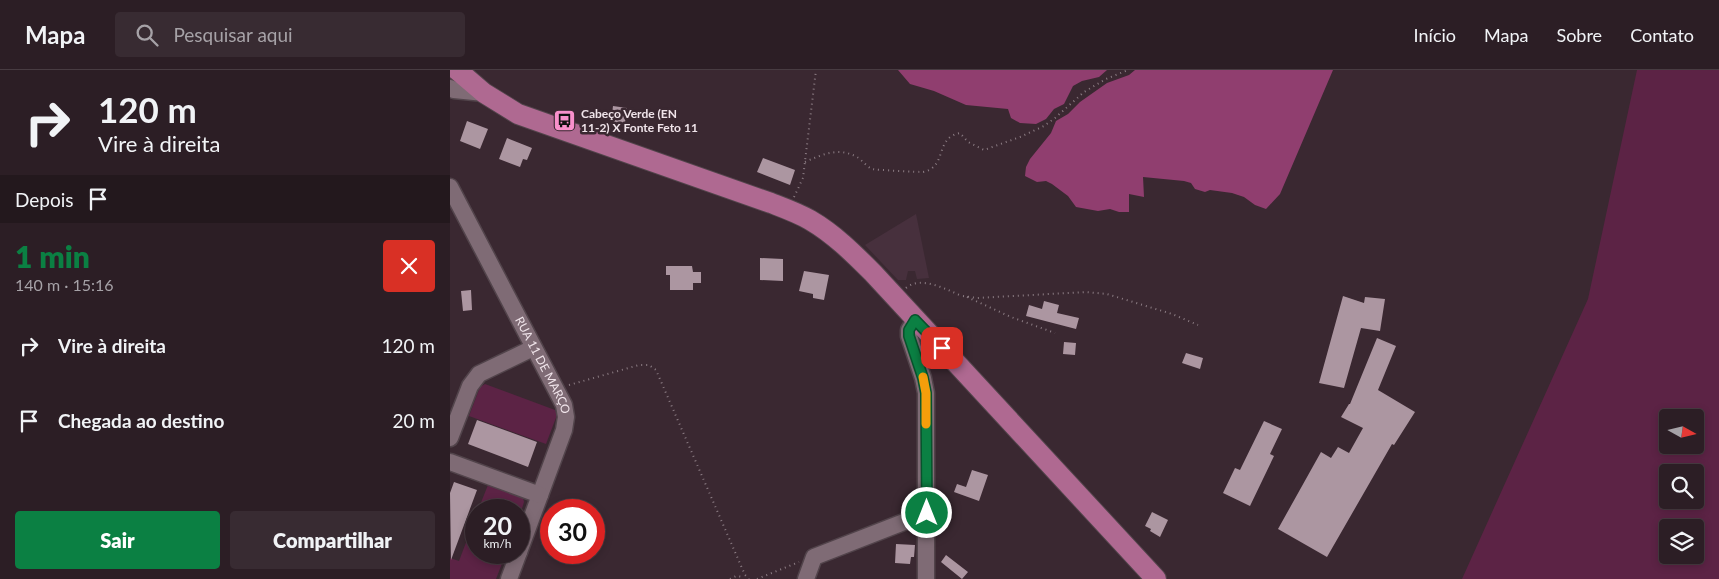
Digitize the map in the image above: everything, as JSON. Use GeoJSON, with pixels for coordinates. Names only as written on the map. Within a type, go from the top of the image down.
{"type":"FeatureCollection","features":[{"type":"Feature","properties":{"kind":"main road"},"geometry":{"type":"LineString","coordinates":[[457,70],[484,94],[525,116],[771,202],[808,219],[828,231],[851,251],[896,298],[1156,579]]}},
{"type":"Feature","properties":{"kind":"street"},"geometry":{"type":"LineString","coordinates":[[450,88],[484,94]]}},
{"type":"Feature","properties":{"kind":"street","name":"RUA 11 DE MARÇO"},"geometry":{"type":"LineString","coordinates":[[450,187],[564,405],[566,417],[564,430],[530,522]]}},
{"type":"Feature","properties":{"kind":"street"},"geometry":{"type":"LineString","coordinates":[[915,320],[909,330],[909,336],[926,393],[926,579]]}},
{"type":"Feature","properties":{"kind":"street"},"geometry":{"type":"LineString","coordinates":[[450,438],[470,386],[479,374],[533,348]]}},
{"type":"Feature","properties":{"kind":"street"},"geometry":{"type":"LineString","coordinates":[[450,462],[540,495]]}},
{"type":"Feature","properties":{"kind":"street"},"geometry":{"type":"LineString","coordinates":[[806,579],[814,557],[927,513]]}},
{"type":"Feature","properties":{"kind":"street","name":"RUA 11 DE MARÇO"},"geometry":{"type":"LineString","coordinates":[[509,579],[515,564]]}},
{"type":"Feature","properties":{"kind":"path"},"geometry":{"type":"LineString","coordinates":[[788,210],[803,178],[816,70]]}},
{"type":"Feature","properties":{"kind":"path"},"geometry":{"type":"LineString","coordinates":[[805,162],[825,153],[838,152],[857,157],[872,169],[924,172],[936,164],[945,141],[953,134],[960,133],[968,142],[984,150],[996,147],[1044,126],[1084,92],[1106,79],[1128,70]]}},
{"type":"Feature","properties":{"kind":"path"},"geometry":{"type":"LineString","coordinates":[[896,298],[908,285],[915,283],[932,284],[1055,333]]}},
{"type":"Feature","properties":{"kind":"path"},"geometry":{"type":"LineString","coordinates":[[963,296],[976,298],[1086,292],[1107,294],[1172,314],[1198,325]]}},
{"type":"Feature","properties":{"kind":"path"},"geometry":{"type":"LineString","coordinates":[[555,389],[639,365],[649,365],[656,370],[748,578]]}},
{"type":"Feature","properties":{"kind":"path"},"geometry":{"type":"LineString","coordinates":[[757,579],[781,568],[814,557]]}},
{"type":"Feature","properties":{"kind":"path"},"geometry":{"type":"LineString","coordinates":[[730,579],[741,576],[748,578]]}},
{"type":"Feature","properties":{"kind":"shaded area"},"geometry":{"type":"Polygon","coordinates":[[[898,70],[1107,70],[1099,77],[1082,81],[1073,86],[1064,104],[1054,109],[1046,119],[1036,124],[1020,123],[1011,118],[1008,109],[966,105],[934,91],[910,84],[898,70]]]}},
{"type":"Feature","properties":{"kind":"shaded area"},"geometry":{"type":"Polygon","coordinates":[[[1135,70],[1333,70],[1280,194],[1266,209],[1232,193],[1210,190],[1205,192],[1195,189],[1191,183],[1184,181],[1143,177],[1144,197],[1129,194],[1129,212],[1119,212],[1110,209],[1098,211],[1076,207],[1068,196],[1052,184],[1046,181],[1037,182],[1025,176],[1026,167],[1030,159],[1051,133],[1056,121],[1068,114],[1080,102],[1107,83],[1129,75],[1135,70]]]}},
{"type":"Feature","properties":{"kind":"shaded area"},"geometry":{"type":"Polygon","coordinates":[[[1637,70],[1719,70],[1719,579],[1462,579],[1588,299],[1637,70]]]}},
{"type":"Feature","properties":{"kind":"shaded area"},"geometry":{"type":"Polygon","coordinates":[[[916,214],[929,278],[917,279],[915,271],[908,271],[906,280],[898,280],[865,245],[916,214]]]}},
{"type":"Feature","properties":{"kind":"shaded area"},"geometry":{"type":"Polygon","coordinates":[[[485,384],[555,410],[557,415],[546,444],[469,416],[480,387],[485,384]]]}},
{"type":"Feature","properties":{"kind":"shaded area"},"geometry":{"type":"Polygon","coordinates":[[[488,485],[523,499],[482,499],[488,485]]]}},
{"type":"Feature","properties":{"kind":"shaded area"},"geometry":{"type":"Polygon","coordinates":[[[465,545],[465,564],[502,564],[496,579],[450,579],[450,558],[459,561],[465,545]]]}},
{"type":"Feature","properties":{"kind":"building"},"geometry":{"type":"Polygon","coordinates":[[[613,106],[627,108],[625,123],[611,122],[613,106]]]}},
{"type":"Feature","properties":{"kind":"building"},"geometry":{"type":"Polygon","coordinates":[[[467,121],[488,129],[480,149],[460,141],[467,121]]]}},
{"type":"Feature","properties":{"kind":"building"},"geometry":{"type":"Polygon","coordinates":[[[507,138],[532,148],[527,160],[523,159],[520,167],[499,159],[507,138]]]}},
{"type":"Feature","properties":{"kind":"building"},"geometry":{"type":"Polygon","coordinates":[[[763,158],[795,170],[790,185],[757,172],[763,158]]]}},
{"type":"Feature","properties":{"kind":"building"},"geometry":{"type":"Polygon","coordinates":[[[760,258],[783,259],[783,281],[760,280],[760,258]]]}},
{"type":"Feature","properties":{"kind":"building"},"geometry":{"type":"Polygon","coordinates":[[[666,266],[692,266],[693,272],[701,272],[701,283],[693,283],[693,290],[670,290],[670,275],[666,275],[666,266]]]}},
{"type":"Feature","properties":{"kind":"building"},"geometry":{"type":"Polygon","coordinates":[[[804,271],[829,275],[824,300],[813,298],[813,294],[799,291],[804,271]]]}},
{"type":"Feature","properties":{"kind":"building"},"geometry":{"type":"Polygon","coordinates":[[[471,290],[472,310],[463,311],[461,291],[471,290]]]}},
{"type":"Feature","properties":{"kind":"building"},"geometry":{"type":"Polygon","coordinates":[[[1343,296],[1364,303],[1365,297],[1385,299],[1380,331],[1361,328],[1344,388],[1319,383],[1343,296]]]}},
{"type":"Feature","properties":{"kind":"building"},"geometry":{"type":"Polygon","coordinates":[[[1044,301],[1059,305],[1057,313],[1079,318],[1076,329],[1026,316],[1029,305],[1042,309],[1044,301]]]}},
{"type":"Feature","properties":{"kind":"building"},"geometry":{"type":"Polygon","coordinates":[[[1377,338],[1396,346],[1378,390],[1415,412],[1394,445],[1392,444],[1327,557],[1278,529],[1321,452],[1331,458],[1338,447],[1349,453],[1363,428],[1341,417],[1350,404],[1377,338]]]}},
{"type":"Feature","properties":{"kind":"building"},"geometry":{"type":"Polygon","coordinates":[[[1064,342],[1076,343],[1075,355],[1063,354],[1064,342]]]}},
{"type":"Feature","properties":{"kind":"building"},"geometry":{"type":"Polygon","coordinates":[[[1186,353],[1203,358],[1200,369],[1182,363],[1186,353]]]}},
{"type":"Feature","properties":{"kind":"building"},"geometry":{"type":"Polygon","coordinates":[[[477,420],[537,442],[528,467],[468,444],[477,420]]]}},
{"type":"Feature","properties":{"kind":"building"},"geometry":{"type":"Polygon","coordinates":[[[1264,421],[1282,429],[1270,454],[1274,456],[1250,506],[1223,493],[1235,468],[1240,470],[1264,421]]]}},
{"type":"Feature","properties":{"kind":"building"},"geometry":{"type":"Polygon","coordinates":[[[972,470],[988,475],[979,501],[954,492],[957,484],[966,487],[972,470]]]}},
{"type":"Feature","properties":{"kind":"building"},"geometry":{"type":"Polygon","coordinates":[[[454,482],[477,490],[474,499],[465,499],[465,522],[451,560],[450,493],[454,482]]]}},
{"type":"Feature","properties":{"kind":"building"},"geometry":{"type":"Polygon","coordinates":[[[1152,512],[1168,520],[1160,537],[1145,526],[1152,512]]]}},
{"type":"Feature","properties":{"kind":"building"},"geometry":{"type":"Polygon","coordinates":[[[896,544],[915,545],[914,557],[911,557],[910,564],[895,563],[896,544]]]}},
{"type":"Feature","properties":{"kind":"building"},"geometry":{"type":"Polygon","coordinates":[[[946,555],[968,572],[962,579],[941,562],[946,555]]]}},
{"type":"Feature","properties":{"kind":"slow traffic"},"geometry":{"type":"LineString","coordinates":[[923,377],[926,393],[926,424]]}},
{"type":"Feature","properties":{"kind":"place","name":"Cabeço Verde (EN 11-2) X Fonte Feto 11"},"geometry":{"type":"Point","coordinates":[565,121]}},
{"type":"Feature","properties":{"kind":"route"},"geometry":{"type":"LineString","coordinates":[[927,513],[926,393],[909,336],[909,330],[915,320],[942,348]]}}]}
